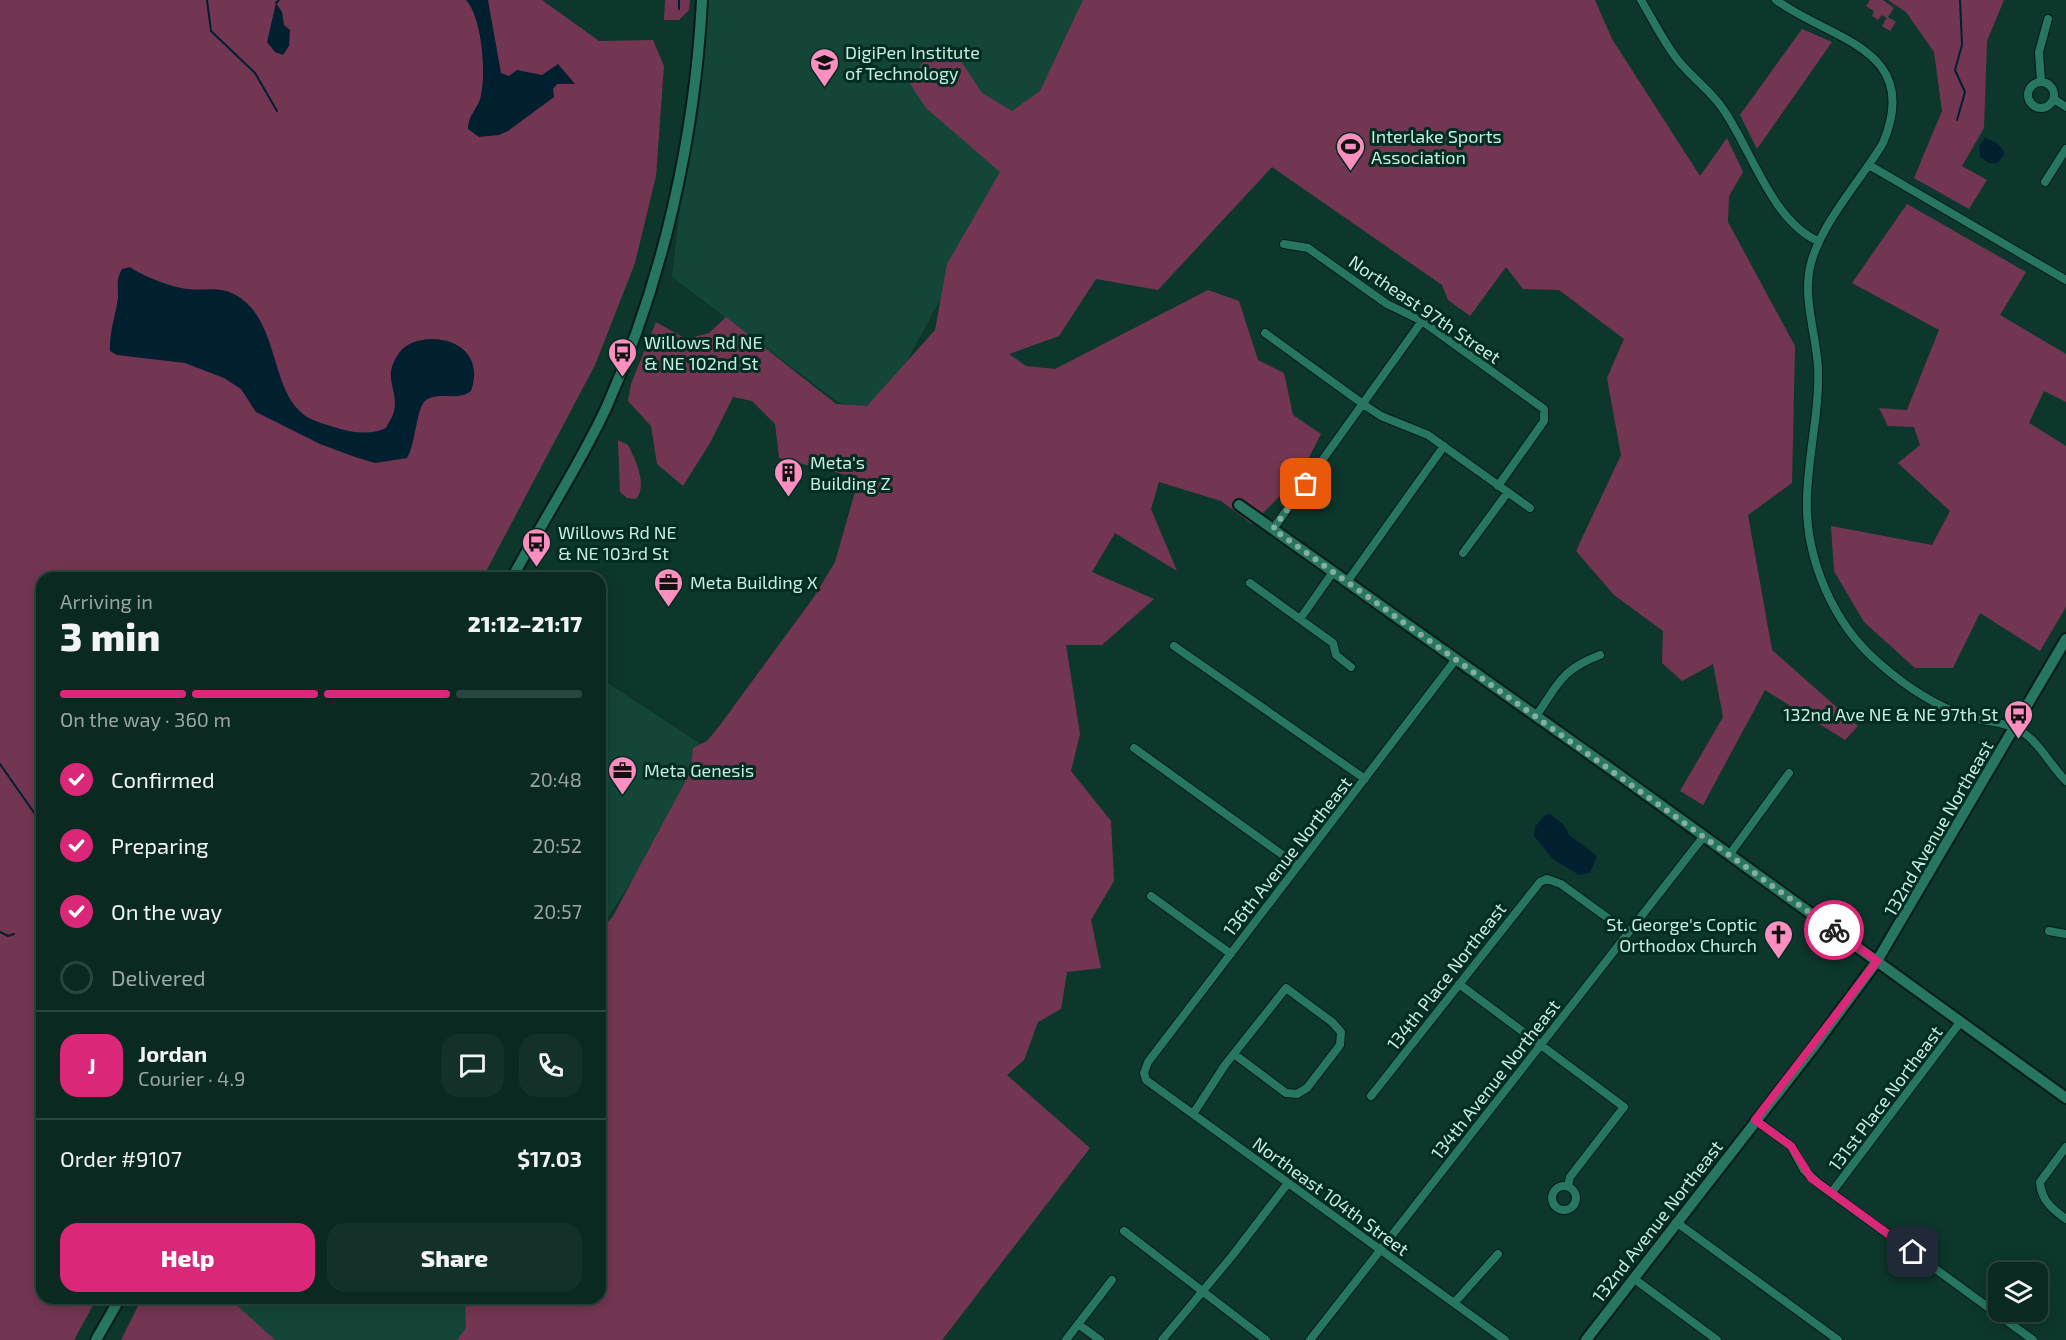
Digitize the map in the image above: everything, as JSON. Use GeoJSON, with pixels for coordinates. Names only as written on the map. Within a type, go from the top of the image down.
{"type":"FeatureCollection","features":[{"type":"Feature","properties":{"kind":"street"},"geometry":{"type":"LineString","coordinates":[[515,572],[600,420],[640,319],[656,269],[679,174],[688,125],[702,0]]}},
{"type":"Feature","properties":{"kind":"street"},"geometry":{"type":"LineString","coordinates":[[1641,0],[1678,60],[1725,111],[1751,160],[1786,213],[1808,237],[1818,241]]}},
{"type":"Feature","properties":{"kind":"street"},"geometry":{"type":"LineString","coordinates":[[1776,0],[1799,16],[1870,52],[1889,84],[1892,101],[1890,126],[1869,165],[1818,241],[1810,264],[1808,285],[1818,366],[1807,498],[1811,545],[1818,572],[1835,607],[1860,644],[1878,663],[1923,696],[1949,710],[2015,728],[2030,737],[2066,781]]}},
{"type":"Feature","properties":{"kind":"street"},"geometry":{"type":"LineString","coordinates":[[2041,82],[2039,52],[2048,19]]}},
{"type":"Feature","properties":{"kind":"street"},"geometry":{"type":"LineString","coordinates":[[2054,99],[2045,108],[2032,105],[2028,93],[2032,85],[2041,82],[2051,87],[2054,99],[2065,105]]}},
{"type":"Feature","properties":{"kind":"street"},"geometry":{"type":"LineString","coordinates":[[2045,182],[2066,149]]}},
{"type":"Feature","properties":{"kind":"street"},"geometry":{"type":"LineString","coordinates":[[1869,165],[2066,280]]}},
{"type":"Feature","properties":{"kind":"street","name":"Northeast 97th Street"},"geometry":{"type":"LineString","coordinates":[[1284,244],[1308,248],[1387,304],[1422,321],[1544,409],[1544,421],[1498,486]]}},
{"type":"Feature","properties":{"kind":"street"},"geometry":{"type":"LineString","coordinates":[[1273,529],[1422,321]]}},
{"type":"Feature","properties":{"kind":"street"},"geometry":{"type":"LineString","coordinates":[[1265,333],[1381,416],[1428,435],[1530,508]]}},
{"type":"Feature","properties":{"kind":"street"},"geometry":{"type":"LineString","coordinates":[[1347,582],[1444,446]]}},
{"type":"Feature","properties":{"kind":"street"},"geometry":{"type":"LineString","coordinates":[[1463,553],[1508,492]]}},
{"type":"Feature","properties":{"kind":"street"},"geometry":{"type":"LineString","coordinates":[[1239,505],[1730,854],[2066,1098]]}},
{"type":"Feature","properties":{"kind":"street"},"geometry":{"type":"LineString","coordinates":[[1300,619],[1334,572]]}},
{"type":"Feature","properties":{"kind":"street"},"geometry":{"type":"LineString","coordinates":[[1250,583],[1333,643],[1336,655],[1351,667]]}},
{"type":"Feature","properties":{"kind":"street","name":"132nd Avenue Northeast"},"geometry":{"type":"LineString","coordinates":[[1586,1340],[1877,961],[2015,728],[2062,655],[2066,639]]}},
{"type":"Feature","properties":{"kind":"street"},"geometry":{"type":"LineString","coordinates":[[1174,646],[1365,779]]}},
{"type":"Feature","properties":{"kind":"street"},"geometry":{"type":"LineString","coordinates":[[1536,716],[1568,671],[1576,664],[1600,655]]}},
{"type":"Feature","properties":{"kind":"street","name":"136th Avenue Northeast"},"geometry":{"type":"LineString","coordinates":[[1144,1073],[1148,1062],[1456,659]]}},
{"type":"Feature","properties":{"kind":"street"},"geometry":{"type":"LineString","coordinates":[[1134,748],[1298,866]]}},
{"type":"Feature","properties":{"kind":"street"},"geometry":{"type":"LineString","coordinates":[[1730,854],[1789,773]]}},
{"type":"Feature","properties":{"kind":"street","name":"134th Avenue Northeast"},"geometry":{"type":"LineString","coordinates":[[1310,1340],[1704,836]]}},
{"type":"Feature","properties":{"kind":"street","name":"134th Place Northeast"},"geometry":{"type":"LineString","coordinates":[[1371,1096],[1534,886],[1547,879],[1561,884],[1628,932]]}},
{"type":"Feature","properties":{"kind":"street"},"geometry":{"type":"LineString","coordinates":[[1151,896],[1231,954]]}},
{"type":"Feature","properties":{"kind":"street"},"geometry":{"type":"LineString","coordinates":[[2049,932],[2066,934]]}},
{"type":"Feature","properties":{"kind":"street"},"geometry":{"type":"LineString","coordinates":[[1459,984],[1624,1107],[1570,1177],[1568,1186]]}},
{"type":"Feature","properties":{"kind":"street"},"geometry":{"type":"LineString","coordinates":[[1193,1114],[1234,1054],[1286,988],[1332,1022],[1341,1032],[1340,1045],[1307,1088],[1297,1094],[1286,1094],[1234,1054]]}},
{"type":"Feature","properties":{"kind":"street","name":"131st Place Northeast"},"geometry":{"type":"LineString","coordinates":[[1832,1192],[1961,1021]]}},
{"type":"Feature","properties":{"kind":"street","name":"Northeast 104th Street"},"geometry":{"type":"LineString","coordinates":[[1144,1073],[1146,1080],[1504,1340]]}},
{"type":"Feature","properties":{"kind":"street"},"geometry":{"type":"LineString","coordinates":[[1755,1120],[1791,1146],[1804,1170],[1913,1252],[1988,1304]]}},
{"type":"Feature","properties":{"kind":"street"},"geometry":{"type":"LineString","coordinates":[[2066,1147],[2040,1182],[2040,1192],[2050,1208],[2066,1219]]}},
{"type":"Feature","properties":{"kind":"street"},"geometry":{"type":"LineString","coordinates":[[1162,1340],[1232,1256],[1288,1183]]}},
{"type":"Feature","properties":{"kind":"street"},"geometry":{"type":"LineString","coordinates":[[1676,1222],[1838,1340]]}},
{"type":"Feature","properties":{"kind":"street"},"geometry":{"type":"LineString","coordinates":[[1124,1231],[1266,1340]]}},
{"type":"Feature","properties":{"kind":"street"},"geometry":{"type":"LineString","coordinates":[[1913,1252],[1927,1234]]}},
{"type":"Feature","properties":{"kind":"street"},"geometry":{"type":"LineString","coordinates":[[1454,1303],[1498,1254]]}},
{"type":"Feature","properties":{"kind":"street"},"geometry":{"type":"LineString","coordinates":[[1633,1278],[1717,1340]]}},
{"type":"Feature","properties":{"kind":"street"},"geometry":{"type":"LineString","coordinates":[[1066,1340],[1112,1280]]}},
{"type":"Feature","properties":{"kind":"street"},"geometry":{"type":"LineString","coordinates":[[96,1340],[117,1304]]}},
{"type":"Feature","properties":{"kind":"street"},"geometry":{"type":"LineString","coordinates":[[2012,1322],[2033,1340]]}},
{"type":"Feature","properties":{"kind":"street"},"geometry":{"type":"LineString","coordinates":[[1078,1324],[1100,1340]]}},
{"type":"Feature","properties":{"kind":"shaded area"},"geometry":{"type":"Polygon","coordinates":[[[0,0],[542,0],[599,41],[653,40],[664,66],[656,176],[635,263],[595,365],[486,572],[36,572],[36,1304],[94,1304],[74,1340],[0,1340],[0,0]]]}},
{"type":"Feature","properties":{"kind":"shaded area"},"geometry":{"type":"Polygon","coordinates":[[[466,0],[488,0],[501,73],[509,76],[517,70],[542,75],[558,64],[575,84],[557,84],[553,89],[554,97],[508,131],[499,135],[479,137],[468,129],[470,119],[480,100],[483,59],[476,19],[466,0]]]}},
{"type":"Feature","properties":{"kind":"shaded area"},"geometry":{"type":"Polygon","coordinates":[[[665,0],[690,0],[689,10],[679,20],[664,20],[665,0]]]}},
{"type":"Feature","properties":{"kind":"shaded area"},"geometry":{"type":"Polygon","coordinates":[[[704,0],[1100,0],[1083,40],[893,386],[868,410],[838,402],[672,277],[704,0]]]}},
{"type":"Feature","properties":{"kind":"shaded area"},"geometry":{"type":"Polygon","coordinates":[[[1083,0],[1595,0],[1612,39],[1700,176],[1727,138],[1743,172],[1729,196],[1728,222],[1795,346],[1792,483],[1748,515],[1772,650],[1858,726],[1845,740],[1765,690],[1703,805],[1680,791],[1723,717],[1713,664],[1682,681],[1662,663],[1663,631],[1614,595],[1576,551],[1621,455],[1607,378],[1624,339],[1559,290],[1523,289],[1506,267],[1470,316],[1448,300],[1442,285],[1272,167],[1158,290],[1096,279],[1059,336],[1009,354],[1026,366],[1055,369],[1208,290],[1239,301],[1258,360],[1284,373],[1293,415],[1321,434],[1299,477],[1252,524],[1221,501],[1159,482],[1151,509],[1177,571],[1115,533],[1092,572],[1154,599],[1102,645],[1066,645],[1080,734],[1071,771],[1111,821],[1114,881],[1091,920],[1101,968],[1067,972],[1061,1009],[1038,1022],[1024,1060],[1007,1075],[1090,1148],[942,1340],[457,1340],[466,1328],[465,1304],[606,1304],[606,924],[613,916],[691,771],[693,748],[707,741],[720,725],[814,597],[835,562],[859,478],[779,458],[775,424],[752,401],[733,397],[710,443],[683,486],[657,464],[651,426],[628,401],[631,384],[656,322],[686,339],[709,333],[726,317],[836,404],[867,406],[935,330],[947,264],[1000,172],[926,108],[909,82],[936,44],[957,55],[982,93],[1012,111],[1040,91],[1083,0]]]}},
{"type":"Feature","properties":{"kind":"shaded area"},"geometry":{"type":"Polygon","coordinates":[[[1870,0],[1883,0],[1894,8],[1888,17],[1896,22],[1890,31],[1882,26],[1887,18],[1882,15],[1878,20],[1872,16],[1874,11],[1866,6],[1870,0]]]}},
{"type":"Feature","properties":{"kind":"shaded area"},"geometry":{"type":"Polygon","coordinates":[[[1888,0],[2004,0],[1987,41],[1984,128],[1962,166],[1987,180],[1969,209],[1914,178],[1942,111],[1934,52],[1906,12],[1888,0]]]}},
{"type":"Feature","properties":{"kind":"shaded area"},"geometry":{"type":"Polygon","coordinates":[[[276,3],[282,12],[284,25],[290,30],[289,46],[283,55],[275,52],[267,42],[276,3]]]}},
{"type":"Feature","properties":{"kind":"shaded area"},"geometry":{"type":"Polygon","coordinates":[[[1802,29],[1832,42],[1757,149],[1740,115],[1802,29]]]}},
{"type":"Feature","properties":{"kind":"shaded area"},"geometry":{"type":"Polygon","coordinates":[[[1985,138],[1997,144],[2003,151],[2004,154],[1998,163],[1989,163],[1980,157],[1979,146],[1985,138]]]}},
{"type":"Feature","properties":{"kind":"shaded area"},"geometry":{"type":"Polygon","coordinates":[[[1907,204],[2026,272],[2000,315],[2066,354],[2066,402],[2044,391],[2029,423],[2066,446],[2066,607],[2040,651],[1980,613],[1953,668],[1915,668],[1864,622],[1834,571],[1831,526],[1932,545],[1950,511],[1898,463],[1920,445],[1914,427],[1888,426],[1879,408],[1907,410],[1939,330],[1852,283],[1907,204]]]}},
{"type":"Feature","properties":{"kind":"shaded area"},"geometry":{"type":"Polygon","coordinates":[[[130,267],[150,278],[175,286],[228,292],[250,306],[261,321],[287,393],[297,408],[317,422],[355,432],[375,432],[386,428],[393,415],[395,403],[391,377],[394,362],[399,353],[408,345],[421,340],[435,339],[461,348],[470,358],[474,373],[471,391],[460,396],[437,396],[426,400],[420,410],[407,458],[375,463],[355,457],[320,444],[256,412],[241,389],[224,378],[185,363],[117,355],[110,351],[119,276],[122,269],[130,267]]]}},
{"type":"Feature","properties":{"kind":"shaded area"},"geometry":{"type":"Polygon","coordinates":[[[618,440],[628,445],[639,472],[641,487],[636,499],[627,498],[620,492],[618,440]]]}},
{"type":"Feature","properties":{"kind":"shaded area"},"geometry":{"type":"Polygon","coordinates":[[[606,682],[714,753],[606,921],[606,682]]]}},
{"type":"Feature","properties":{"kind":"shaded area"},"geometry":{"type":"Polygon","coordinates":[[[1550,814],[1564,825],[1569,835],[1597,856],[1590,873],[1579,875],[1553,859],[1534,836],[1535,827],[1545,815],[1550,814]]]}},
{"type":"Feature","properties":{"kind":"shaded area"},"geometry":{"type":"Polygon","coordinates":[[[139,1304],[236,1304],[275,1340],[121,1340],[139,1304]]]}},
{"type":"Feature","properties":{"kind":"shaded area"},"geometry":{"type":"Polygon","coordinates":[[[197,1304],[486,1304],[471,1340],[239,1340],[197,1304]]]}},
{"type":"Feature","properties":{"kind":"waterway"},"geometry":{"type":"LineString","coordinates":[[207,0],[211,31],[255,73],[277,111]]}},
{"type":"Feature","properties":{"kind":"waterway"},"geometry":{"type":"LineString","coordinates":[[276,3],[279,0]]}},
{"type":"Feature","properties":{"kind":"waterway"},"geometry":{"type":"LineString","coordinates":[[679,0],[679,9]]}},
{"type":"Feature","properties":{"kind":"waterway"},"geometry":{"type":"LineString","coordinates":[[1957,120],[1965,92],[1955,70],[1962,45],[1960,0]]}},
{"type":"Feature","properties":{"kind":"waterway"},"geometry":{"type":"LineString","coordinates":[[0,764],[36,815]]}},
{"type":"Feature","properties":{"kind":"waterway"},"geometry":{"type":"LineString","coordinates":[[0,932],[8,936],[14,934]]}},
{"type":"Feature","properties":{"kind":"way so far"},"geometry":{"type":"LineString","coordinates":[[1306,484],[1273,529],[1834,930]]}},
{"type":"Feature","properties":{"kind":"place","name":"DigiPen Institute of Technology"},"geometry":{"type":"Point","coordinates":[824,88]}},
{"type":"Feature","properties":{"kind":"place","name":"Interlake Sports Association"},"geometry":{"type":"Point","coordinates":[1350,172]}},
{"type":"Feature","properties":{"kind":"place","name":"Willows Rd NE & NE 102nd St"},"geometry":{"type":"Point","coordinates":[623,378]}},
{"type":"Feature","properties":{"kind":"place","name":"Meta's Building Z"},"geometry":{"type":"Point","coordinates":[789,498]}},
{"type":"Feature","properties":{"kind":"place","name":"Willows Rd NE & NE 103rd St"},"geometry":{"type":"Point","coordinates":[537,568]}},
{"type":"Feature","properties":{"kind":"place","name":"Meta Building X"},"geometry":{"type":"Point","coordinates":[669,608]}},
{"type":"Feature","properties":{"kind":"place","name":"132nd Ave NE & NE 97th St"},"geometry":{"type":"Point","coordinates":[2019,740]}},
{"type":"Feature","properties":{"kind":"place","name":"Meta Genesis"},"geometry":{"type":"Point","coordinates":[623,796]}},
{"type":"Feature","properties":{"kind":"place","name":"St. George's Coptic Orthodox Church"},"geometry":{"type":"Point","coordinates":[1778,960]}},
{"type":"Feature","properties":{"kind":"route"},"geometry":{"type":"LineString","coordinates":[[1834,930],[1877,961],[1813,1048],[1755,1120],[1791,1146],[1811,1178],[1913,1252]]}}]}
